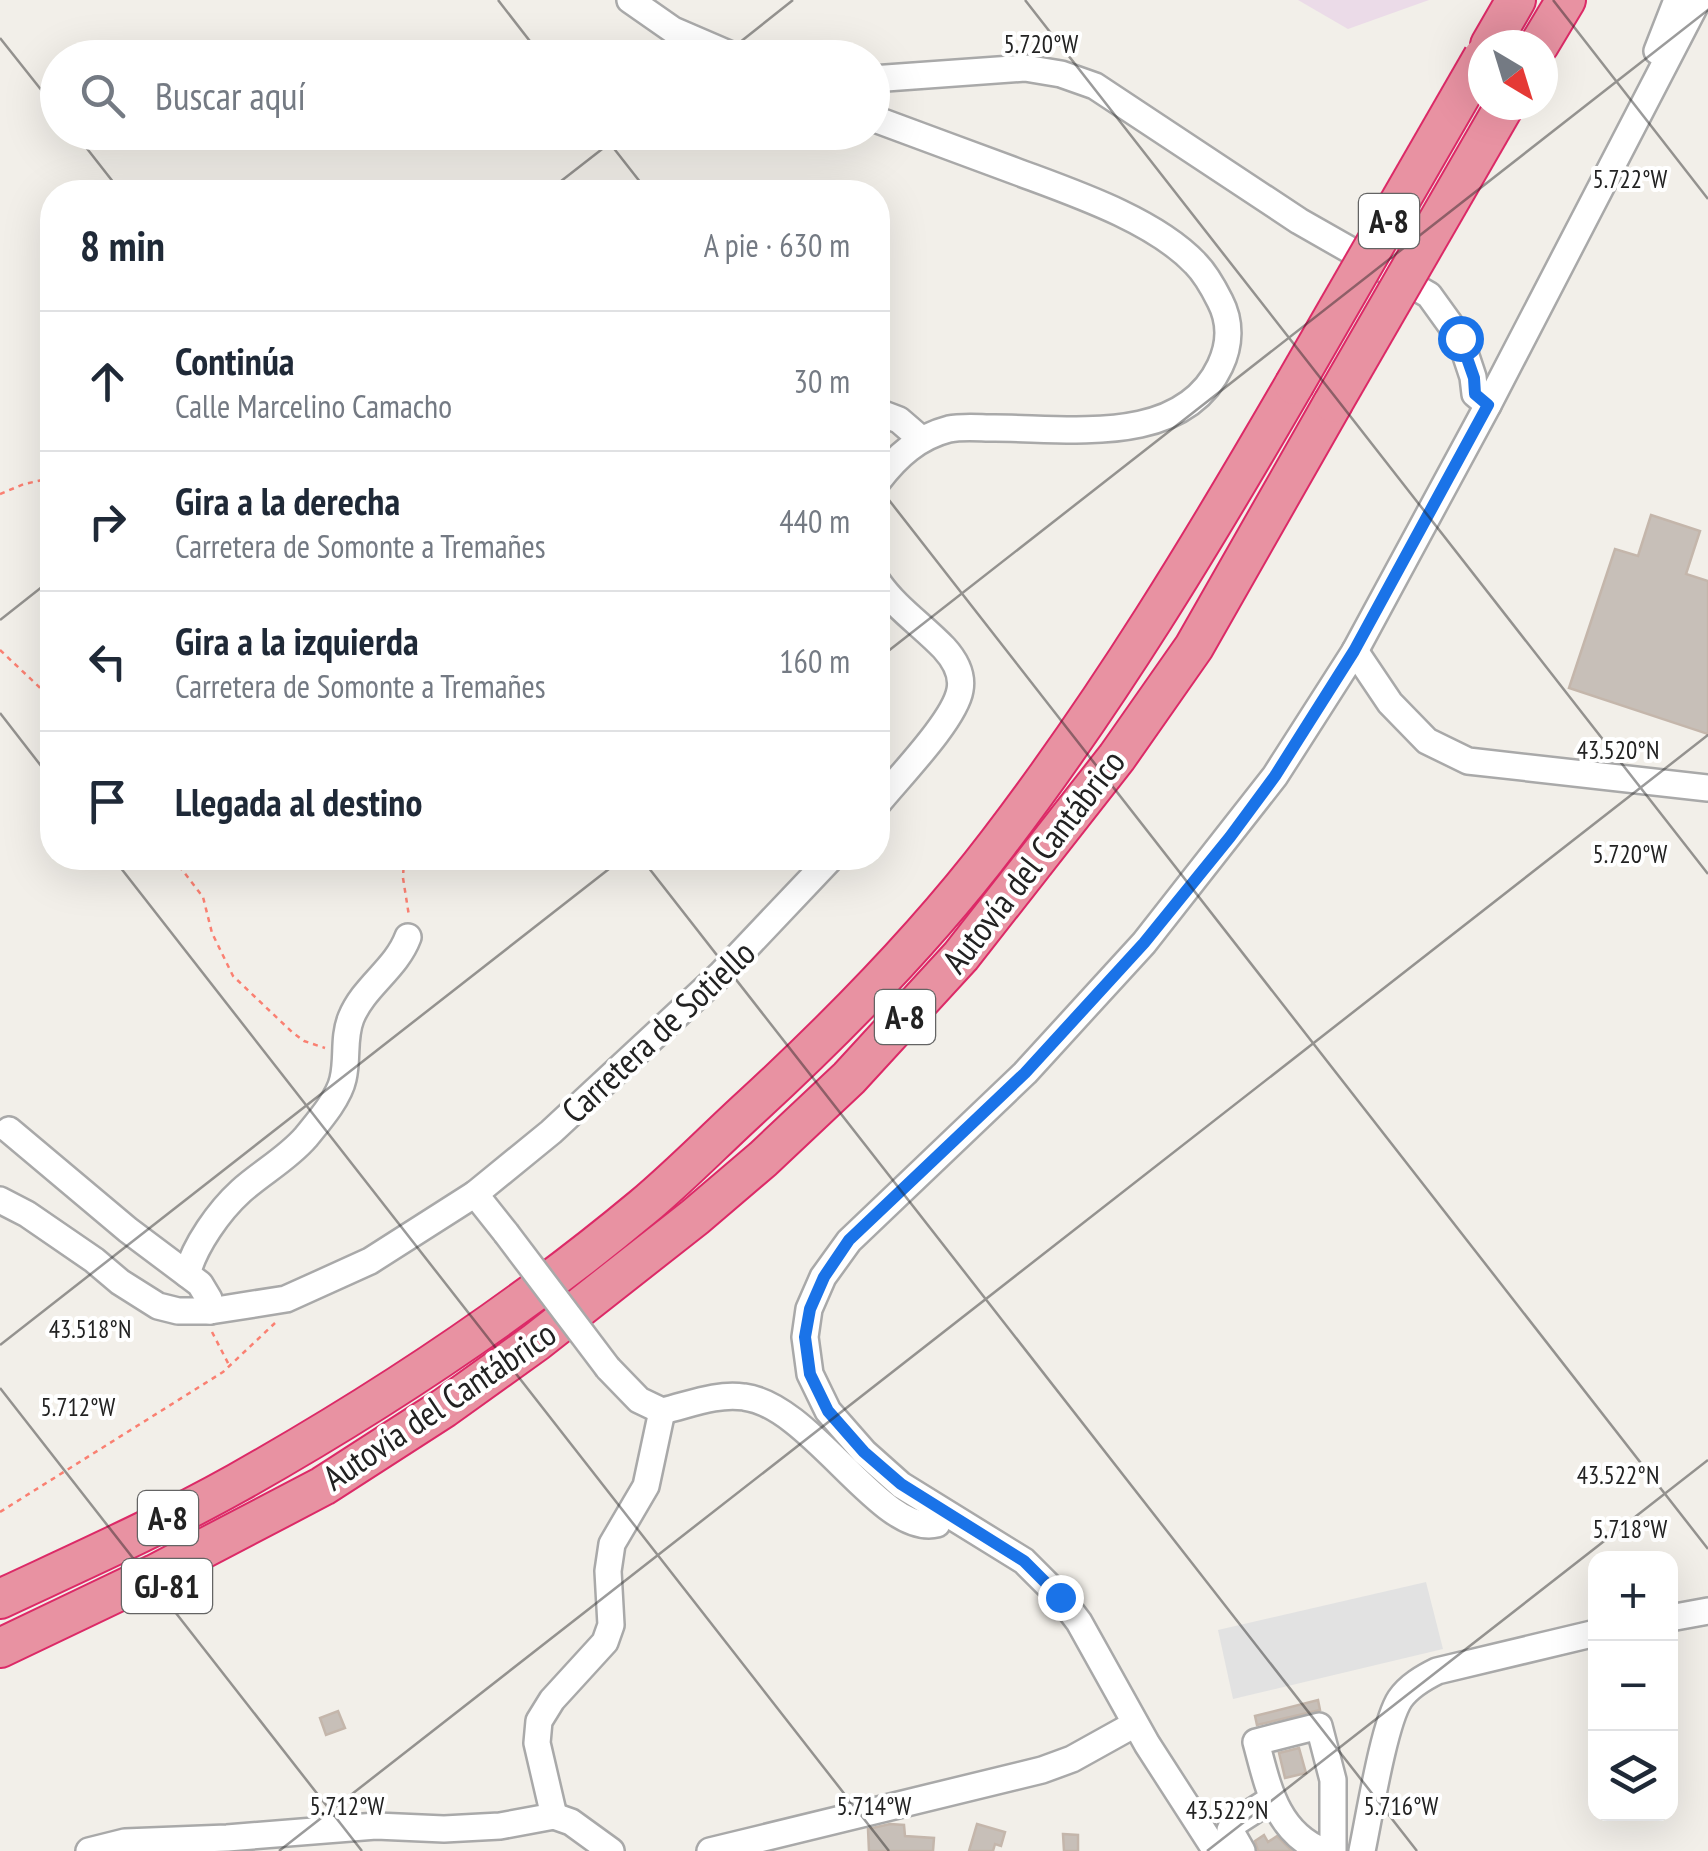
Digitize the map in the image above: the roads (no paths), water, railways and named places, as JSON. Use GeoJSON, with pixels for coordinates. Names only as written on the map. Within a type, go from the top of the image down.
{"type":"FeatureCollection","features":[{"type":"Feature","properties":{"kind":"highway"},"geometry":{"type":"LineString","coordinates":[[1499,30],[1516,0]]}},
{"type":"Feature","properties":{"kind":"highway"},"geometry":{"type":"LineString","coordinates":[[1549,30],[1566,0]]}},
{"type":"Feature","properties":{"kind":"highway","name":"Autovía del Cantábrico"},"geometry":{"type":"LineString","coordinates":[[0,1600],[234,1484],[476,1334],[644,1206],[819,1045],[996,846],[1075,737],[1194,557],[1468,83]]}},
{"type":"Feature","properties":{"kind":"highway","name":"Autovía del Cantábrico"},"geometry":{"type":"LineString","coordinates":[[0,1648],[155,1574],[323,1486],[444,1408],[695,1218],[849,1078],[961,956],[1117,758],[1194,646],[1496,120]]}},
{"type":"Feature","properties":{"kind":"highway","name":"GJ-81"},"geometry":{"type":"LineString","coordinates":[[0,1666],[150,1595],[260,1536],[323,1486]]}},
{"type":"Feature","properties":{"kind":"street"},"geometry":{"type":"LineString","coordinates":[[630,0],[673,30],[696,40]]}},
{"type":"Feature","properties":{"kind":"street"},"geometry":{"type":"LineString","coordinates":[[1673,33],[1674,0]]}},
{"type":"Feature","properties":{"kind":"street"},"geometry":{"type":"LineString","coordinates":[[1216,1851],[1135,1724],[1079,1622],[1060,1597],[1024,1561],[942,1512],[889,1474],[828,1411],[810,1374],[805,1337],[810,1309],[824,1277],[849,1240],[1025,1073],[1144,943],[1275,776],[1354,651],[1488,405],[1626,132],[1634,104],[1696,0]]}},
{"type":"Feature","properties":{"kind":"street"},"geometry":{"type":"LineString","coordinates":[[890,78],[1026,68],[1061,74],[1095,86],[1299,221],[1428,295],[1460,338],[1474,378],[1475,394],[1488,405]]}},
{"type":"Feature","properties":{"kind":"street"},"geometry":{"type":"LineString","coordinates":[[890,125],[1113,209],[1192,260],[1209,278],[1224,308],[1229,332],[1224,359],[1212,383],[1198,400],[1172,415],[1114,428],[953,428],[921,439],[890,467]]}},
{"type":"Feature","properties":{"kind":"street"},"geometry":{"type":"LineString","coordinates":[[890,416],[921,439]]}},
{"type":"Feature","properties":{"kind":"street"},"geometry":{"type":"LineString","coordinates":[[890,597],[946,650],[956,665],[960,692],[952,711],[890,789]]}},
{"type":"Feature","properties":{"kind":"street"},"geometry":{"type":"LineString","coordinates":[[1354,651],[1390,703],[1427,741],[1468,761],[1708,788]]}},
{"type":"Feature","properties":{"kind":"street","name":"Carretera de Sotiello"},"geometry":{"type":"LineString","coordinates":[[0,1200],[27,1214],[140,1296],[178,1311],[210,1311],[286,1299],[384,1254],[475,1194],[551,1132],[720,975],[821,870]]}},
{"type":"Feature","properties":{"kind":"street"},"geometry":{"type":"LineString","coordinates":[[188,1274],[192,1257],[230,1203],[304,1139],[330,1105],[343,1082],[350,1020],[363,995],[402,953],[408,938]]}},
{"type":"Feature","properties":{"kind":"street"},"geometry":{"type":"LineString","coordinates":[[9,1130],[128,1230],[200,1284],[209,1299],[210,1311]]}},
{"type":"Feature","properties":{"kind":"street"},"geometry":{"type":"LineString","coordinates":[[475,1194],[608,1368],[640,1400],[662,1411],[715,1396],[746,1396],[773,1405],[802,1426],[881,1503],[908,1520],[928,1526],[937,1524],[942,1512]]}},
{"type":"Feature","properties":{"kind":"street"},"geometry":{"type":"LineString","coordinates":[[554,1816],[537,1742],[539,1721],[552,1700],[605,1642],[611,1625],[608,1571],[612,1544],[646,1486],[662,1411]]}},
{"type":"Feature","properties":{"kind":"street"},"geometry":{"type":"LineString","coordinates":[[1678,1617],[1708,1612]]}},
{"type":"Feature","properties":{"kind":"street"},"geometry":{"type":"LineString","coordinates":[[1362,1851],[1390,1723],[1399,1700],[1416,1682],[1437,1671],[1588,1635]]}},
{"type":"Feature","properties":{"kind":"street"},"geometry":{"type":"LineString","coordinates":[[710,1851],[1042,1770],[1072,1759],[1135,1724]]}},
{"type":"Feature","properties":{"kind":"street"},"geometry":{"type":"LineString","coordinates":[[1322,1851],[1301,1842],[1272,1799],[1256,1742],[1319,1726],[1333,1780],[1332,1851]]}},
{"type":"Feature","properties":{"kind":"street"},"geometry":{"type":"LineString","coordinates":[[1242,1851],[1230,1830],[1232,1824],[1272,1799]]}},
{"type":"Feature","properties":{"kind":"street"},"geometry":{"type":"LineString","coordinates":[[89,1851],[125,1842],[376,1826],[500,1826],[554,1816],[570,1822],[611,1851]]}}]}
